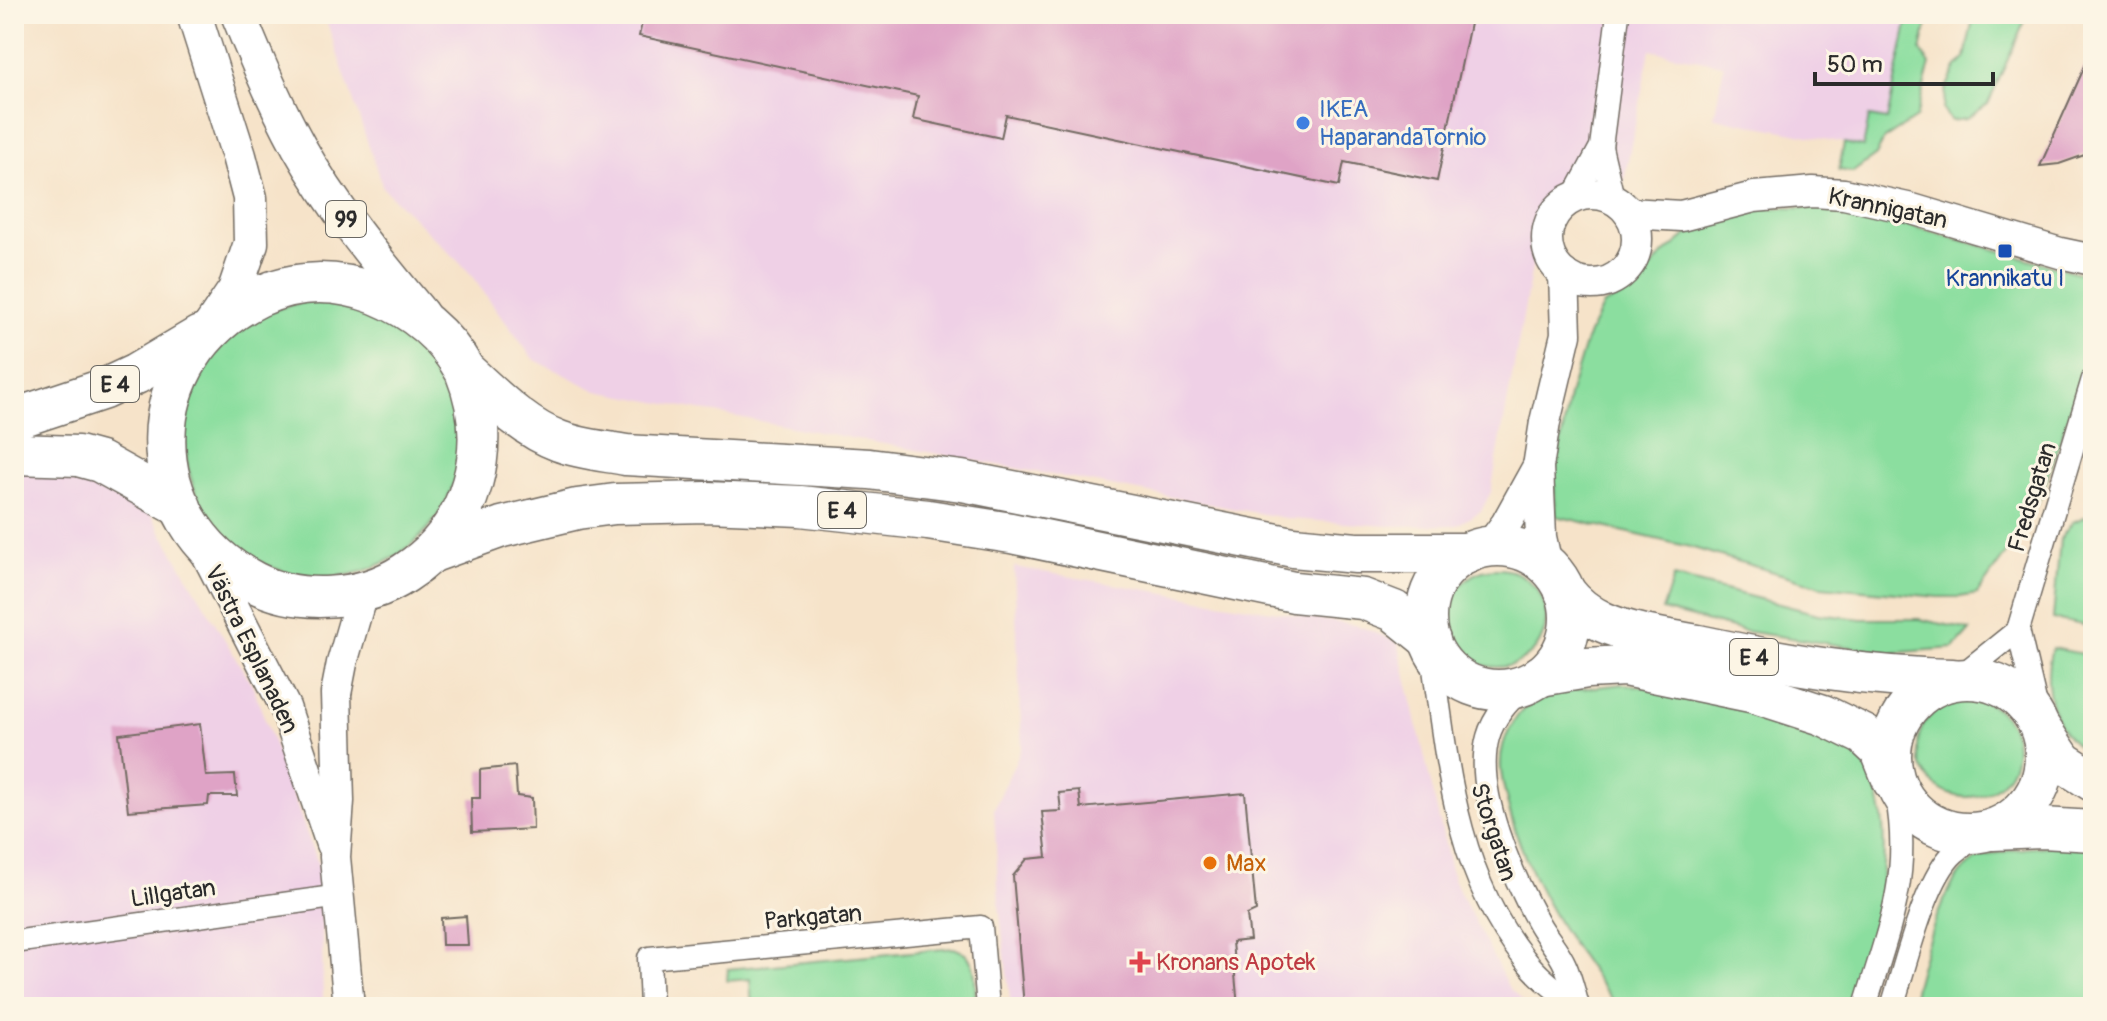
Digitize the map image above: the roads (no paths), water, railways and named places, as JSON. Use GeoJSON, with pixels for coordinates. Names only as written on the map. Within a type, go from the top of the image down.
{"type":"FeatureCollection","features":[{"type":"Feature","properties":{"kind":"highway","name":"E 4"},"geometry":{"type":"LineString","coordinates":[[14,419],[104,389],[136,374],[207,331],[241,306],[272,291],[311,283],[361,288],[400,304],[440,337],[465,371],[477,411],[480,439],[470,494],[458,519],[433,552]]}},
{"type":"Feature","properties":{"kind":"highway","name":"E 4"},"geometry":{"type":"LineString","coordinates":[[188,520],[171,478],[165,424],[177,379],[186,360],[207,331]]}},
{"type":"Feature","properties":{"kind":"highway","name":"E 4"},"geometry":{"type":"LineString","coordinates":[[465,371],[532,428],[558,441],[593,450],[626,455],[869,469],[962,481],[1293,547],[1356,553],[1517,548],[1556,578],[1577,605],[1596,618],[1642,634],[1837,672],[1909,679],[1982,681],[2004,688],[2026,706],[2063,762],[2093,781]]}},
{"type":"Feature","properties":{"kind":"highway","name":"E 4"},"geometry":{"type":"LineString","coordinates":[[14,454],[78,456],[100,462],[188,520],[236,571],[279,591],[304,597],[336,596],[394,580],[433,552],[502,527],[577,509],[615,504],[707,502],[800,506],[1011,533],[1294,592],[1363,599],[1394,611],[1430,640],[1445,667],[1471,684],[1497,690],[1587,668],[1624,666],[1755,693],[1823,715],[1864,735],[1881,751],[1894,782],[1913,810],[1936,826],[1963,832],[2093,831]]}},
{"type":"Feature","properties":{"kind":"highway"},"geometry":{"type":"LineString","coordinates":[[1430,640],[1426,611],[1433,587],[1451,563],[1479,550]]}},
{"type":"Feature","properties":{"kind":"highway"},"geometry":{"type":"LineString","coordinates":[[1533,680],[1558,657],[1566,639],[1569,613],[1556,578]]}},
{"type":"Feature","properties":{"kind":"highway"},"geometry":{"type":"LineString","coordinates":[[1894,782],[1891,748],[1902,716],[1928,690],[1957,679]]}},
{"type":"Feature","properties":{"kind":"highway"},"geometry":{"type":"LineString","coordinates":[[1993,830],[2019,815],[2038,790],[2045,764],[2042,731]]}},
{"type":"Feature","properties":{"kind":"main road"},"geometry":{"type":"LineString","coordinates":[[194,14],[250,198],[251,243],[242,272],[235,290],[207,331]]}},
{"type":"Feature","properties":{"kind":"main road","name":"99"},"geometry":{"type":"LineString","coordinates":[[238,14],[300,149],[357,236],[440,337]]}},
{"type":"Feature","properties":{"kind":"street"},"geometry":{"type":"LineString","coordinates":[[1574,197],[1601,147],[1618,14]]}},
{"type":"Feature","properties":{"kind":"street"},"geometry":{"type":"LineString","coordinates":[[1566,334],[1587,297],[1600,283],[1622,273],[1635,253],[1637,232],[1621,205],[1601,147]]}},
{"type":"Feature","properties":{"kind":"street","name":"Krannigatan"},"geometry":{"type":"LineString","coordinates":[[1635,253],[1681,216],[1754,197],[1813,192],[1844,194],[1912,209],[2093,260]]}},
{"type":"Feature","properties":{"kind":"street"},"geometry":{"type":"LineString","coordinates":[[1600,283],[1575,281],[1564,274],[1549,254],[1547,230],[1557,210],[1574,197],[1588,193],[1621,205]]}},
{"type":"Feature","properties":{"kind":"street","name":"Krannigatan"},"geometry":{"type":"LineString","coordinates":[[1621,205],[1681,216]]}},
{"type":"Feature","properties":{"kind":"street"},"geometry":{"type":"LineString","coordinates":[[1556,578],[1541,537],[1538,467],[1545,422],[1566,334],[1564,274]]}},
{"type":"Feature","properties":{"kind":"street","name":"Fredsgatan"},"geometry":{"type":"LineString","coordinates":[[2018,630],[2093,379]]}},
{"type":"Feature","properties":{"kind":"street"},"geometry":{"type":"LineString","coordinates":[[1479,550],[1522,498],[1538,467]]}},
{"type":"Feature","properties":{"kind":"street","name":"Västra Esplanaden"},"geometry":{"type":"LineString","coordinates":[[188,520],[285,707],[335,857],[349,1007]]}},
{"type":"Feature","properties":{"kind":"street","name":"Västra Esplanaden"},"geometry":{"type":"LineString","coordinates":[[335,857],[339,801],[336,694],[363,590]]}},
{"type":"Feature","properties":{"kind":"street"},"geometry":{"type":"LineString","coordinates":[[1957,679],[2018,630],[2042,731]]}},
{"type":"Feature","properties":{"kind":"street","name":"Storgatan"},"geometry":{"type":"LineString","coordinates":[[1430,640],[1452,792],[1478,877],[1499,921],[1525,960],[1578,1007]]}},
{"type":"Feature","properties":{"kind":"street","name":"Storgatan"},"geometry":{"type":"LineString","coordinates":[[1533,680],[1498,715],[1488,736],[1485,751],[1488,791],[1509,861],[1530,906],[1565,965],[1578,1007]]}},
{"type":"Feature","properties":{"kind":"street"},"geometry":{"type":"LineString","coordinates":[[1865,1007],[1902,873],[1902,827],[1894,782]]}},
{"type":"Feature","properties":{"kind":"street"},"geometry":{"type":"LineString","coordinates":[[1892,1007],[1935,877],[1955,851],[1993,830]]}},
{"type":"Feature","properties":{"kind":"street","name":"Lillgatan"},"geometry":{"type":"LineString","coordinates":[[14,942],[340,896]]}},
{"type":"Feature","properties":{"kind":"street","name":"Parkgatan"},"geometry":{"type":"LineString","coordinates":[[651,1007],[649,958],[981,927],[988,1007]]}},
{"type":"Feature","properties":{"kind":"place","name":"IKEA HaparandaTornio"},"geometry":{"type":"Point","coordinates":[1303,123]}},
{"type":"Feature","properties":{"kind":"place","name":"Krannikatu I"},"geometry":{"type":"Point","coordinates":[2005,251]}},
{"type":"Feature","properties":{"kind":"place","name":"Max"},"geometry":{"type":"Point","coordinates":[1210,863]}},
{"type":"Feature","properties":{"kind":"place","name":"Kronans Apotek"},"geometry":{"type":"Point","coordinates":[1140,962]}}]}
